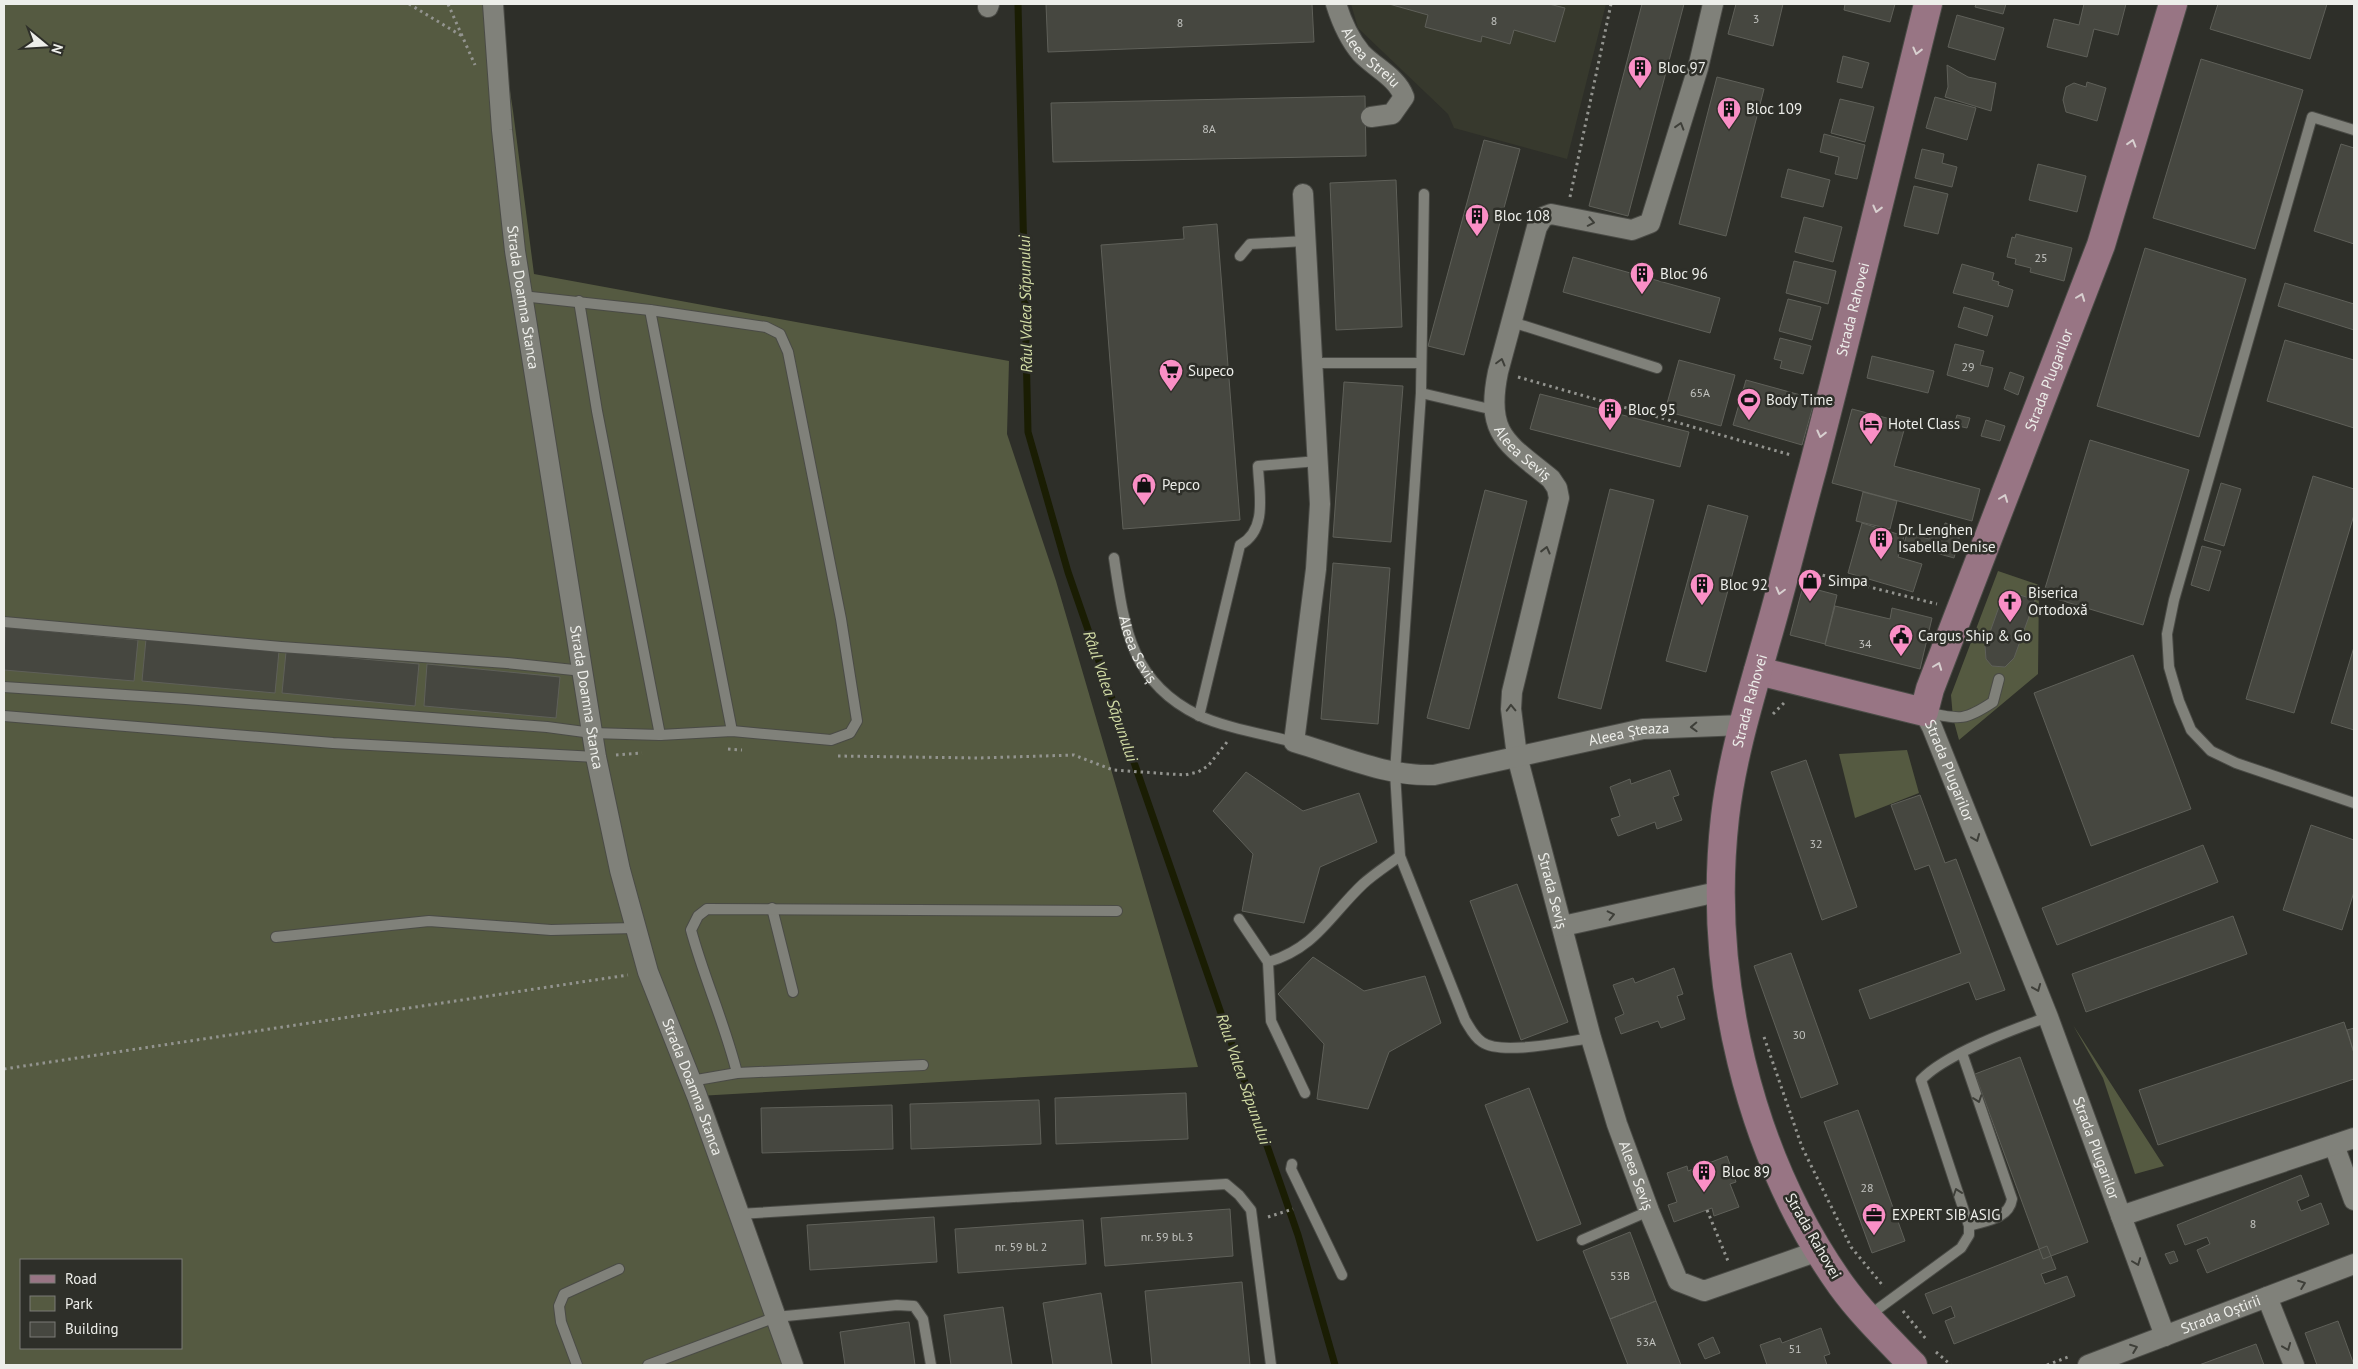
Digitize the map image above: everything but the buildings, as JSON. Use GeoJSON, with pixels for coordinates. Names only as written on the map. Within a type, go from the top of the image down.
{"type":"FeatureCollection","features":[{"type":"Feature","properties":{"kind":"street","name":"Strada Doamna Stanca"},"geometry":{"type":"LineString","coordinates":[[493,4],[503,139],[515,251],[596,757],[620,870],[648,972],[691,1080],[793,1365]]}},
{"type":"Feature","properties":{"kind":"street","name":"Aleea Streiu"},"geometry":{"type":"LineString","coordinates":[[1336,4],[1347,30],[1361,52],[1401,88],[1404,97],[1392,114],[1371,117]]}},
{"type":"Feature","properties":{"kind":"street","name":"Aleea Seviș"},"geometry":{"type":"LineString","coordinates":[[1294,742],[1395,772],[1415,776],[1434,775],[1517,756],[1511,709],[1512,692],[1559,498],[1557,488],[1551,480],[1505,441],[1500,431],[1494,410],[1494,392],[1498,372],[1537,228],[1543,217],[1551,214],[1632,230],[1650,222],[1698,68],[1713,4]]}},
{"type":"Feature","properties":{"kind":"street","name":"Strada Rahovei"},"geometry":{"type":"LineString","coordinates":[[1924,1358],[1866,1318],[1818,1251],[1786,1188],[1745,1077],[1733,1027],[1725,974],[1722,891],[1726,816],[1743,725],[1814,461],[1928,4]]}},
{"type":"Feature","properties":{"kind":"street","name":"Strada Plugarilor"},"geometry":{"type":"LineString","coordinates":[[2165,1336],[2048,1017],[1932,727],[1924,712],[1930,689],[2102,245],[2173,4]]}},
{"type":"Feature","properties":{"kind":"street"},"geometry":{"type":"LineString","coordinates":[[1294,742],[1316,569],[1320,504],[1303,194]]}},
{"type":"Feature","properties":{"kind":"street"},"geometry":{"type":"LineString","coordinates":[[1758,671],[1924,712]]}},
{"type":"Feature","properties":{"kind":"street","name":"Aleea Șteaza"},"geometry":{"type":"LineString","coordinates":[[1517,756],[1643,729],[1743,725]]}},
{"type":"Feature","properties":{"kind":"street","name":"Strada Seviș"},"geometry":{"type":"LineString","coordinates":[[1517,756],[1563,926],[1722,891]]}},
{"type":"Feature","properties":{"kind":"street","name":"Aleea Seviș"},"geometry":{"type":"LineString","coordinates":[[1563,926],[1591,1038],[1617,1124],[1649,1211],[1678,1281],[1704,1291],[1818,1251]]}},
{"type":"Feature","properties":{"kind":"street"},"geometry":{"type":"LineString","coordinates":[[2120,1216],[2354,1138]]}},
{"type":"Feature","properties":{"kind":"street"},"geometry":{"type":"LineString","coordinates":[[2334,1145],[2354,1200]]}},
{"type":"Feature","properties":{"kind":"street","name":"Strada Oștirii"},"geometry":{"type":"LineString","coordinates":[[2088,1365],[2354,1264]]}},
{"type":"Feature","properties":{"kind":"street"},"geometry":{"type":"LineString","coordinates":[[2267,1297],[2294,1365]]}},
{"type":"Feature","properties":{"kind":"lane"},"geometry":{"type":"LineString","coordinates":[[2354,130],[2312,117],[2174,600],[2167,634],[2170,667],[2179,701],[2190,730],[2211,752],[2236,763],[2354,804]]}},
{"type":"Feature","properties":{"kind":"lane"},"geometry":{"type":"LineString","coordinates":[[1424,194],[1421,393],[1395,772],[1400,856],[1465,1020],[1473,1033],[1483,1043],[1506,1047],[1533,1047],[1591,1038]]}},
{"type":"Feature","properties":{"kind":"lane"},"geometry":{"type":"LineString","coordinates":[[1240,256],[1250,244],[1305,241]]}},
{"type":"Feature","properties":{"kind":"lane"},"geometry":{"type":"LineString","coordinates":[[4,688],[186,699],[547,727],[592,733],[660,736],[732,731],[831,740],[850,733],[857,721],[842,619],[788,352],[780,334],[766,327],[650,310],[522,296]]}},
{"type":"Feature","properties":{"kind":"lane"},"geometry":{"type":"LineString","coordinates":[[579,301],[596,412],[660,736]]}},
{"type":"Feature","properties":{"kind":"lane"},"geometry":{"type":"LineString","coordinates":[[650,310],[732,731]]}},
{"type":"Feature","properties":{"kind":"lane"},"geometry":{"type":"LineString","coordinates":[[1512,322],[1657,368]]}},
{"type":"Feature","properties":{"kind":"lane"},"geometry":{"type":"LineString","coordinates":[[1313,363],[1421,363]]}},
{"type":"Feature","properties":{"kind":"lane"},"geometry":{"type":"LineString","coordinates":[[1421,393],[1494,410]]}},
{"type":"Feature","properties":{"kind":"lane"},"geometry":{"type":"LineString","coordinates":[[1199,716],[1240,545],[1256,533],[1259,522],[1258,466],[1318,461]]}},
{"type":"Feature","properties":{"kind":"lane","name":"Aleea Seviș"},"geometry":{"type":"LineString","coordinates":[[1114,558],[1122,616],[1139,664],[1155,685],[1199,716],[1294,742]]}},
{"type":"Feature","properties":{"kind":"lane"},"geometry":{"type":"LineString","coordinates":[[4,622],[282,647],[507,663],[582,671]]}},
{"type":"Feature","properties":{"kind":"lane"},"geometry":{"type":"LineString","coordinates":[[1924,712],[1952,718],[1972,716],[1993,702],[1999,678]]}},
{"type":"Feature","properties":{"kind":"lane"},"geometry":{"type":"LineString","coordinates":[[4,716],[333,742],[596,757]]}},
{"type":"Feature","properties":{"kind":"lane"},"geometry":{"type":"LineString","coordinates":[[1268,962],[1284,957],[1317,935],[1363,885],[1400,856]]}},
{"type":"Feature","properties":{"kind":"lane"},"geometry":{"type":"LineString","coordinates":[[772,908],[793,992]]}},
{"type":"Feature","properties":{"kind":"lane"},"geometry":{"type":"LineString","coordinates":[[737,1073],[728,1035],[702,968],[691,930],[698,916],[708,909],[1117,911]]}},
{"type":"Feature","properties":{"kind":"lane"},"geometry":{"type":"LineString","coordinates":[[1239,919],[1268,962],[1271,1021],[1305,1093]]}},
{"type":"Feature","properties":{"kind":"lane"},"geometry":{"type":"LineString","coordinates":[[276,937],[429,921],[551,930],[635,928]]}},
{"type":"Feature","properties":{"kind":"lane"},"geometry":{"type":"LineString","coordinates":[[1866,1318],[1961,1248],[1969,1235],[1969,1226],[1921,1080],[1927,1074],[1962,1053],[2048,1017]]}},
{"type":"Feature","properties":{"kind":"lane"},"geometry":{"type":"LineString","coordinates":[[1962,1053],[2012,1199],[2010,1208],[2004,1214],[1969,1226]]}},
{"type":"Feature","properties":{"kind":"lane"},"geometry":{"type":"LineString","coordinates":[[691,1080],[737,1073],[923,1065]]}},
{"type":"Feature","properties":{"kind":"lane"},"geometry":{"type":"LineString","coordinates":[[1292,1164],[1291,1169],[1342,1275]]}},
{"type":"Feature","properties":{"kind":"lane"},"geometry":{"type":"LineString","coordinates":[[739,1214],[1226,1184],[1239,1194],[1251,1210],[1270,1365]]}},
{"type":"Feature","properties":{"kind":"lane"},"geometry":{"type":"LineString","coordinates":[[1582,1240],[1649,1211]]}},
{"type":"Feature","properties":{"kind":"lane"},"geometry":{"type":"LineString","coordinates":[[576,1365],[560,1322],[559,1306],[564,1294],[619,1269]]}},
{"type":"Feature","properties":{"kind":"lane"},"geometry":{"type":"LineString","coordinates":[[648,1365],[776,1318],[897,1305],[914,1306],[923,1319],[931,1365]]}},
{"type":"Feature","properties":{"kind":"path"},"geometry":{"type":"LineString","coordinates":[[409,4],[462,37]]}},
{"type":"Feature","properties":{"kind":"path"},"geometry":{"type":"LineString","coordinates":[[1565,217],[1611,4]]}},
{"type":"Feature","properties":{"kind":"path"},"geometry":{"type":"LineString","coordinates":[[1498,372],[1814,461]]}},
{"type":"Feature","properties":{"kind":"path"},"geometry":{"type":"LineString","coordinates":[[1806,571],[1945,606]]}},
{"type":"Feature","properties":{"kind":"path"},"geometry":{"type":"LineString","coordinates":[[1770,720],[1773,713],[1786,702]]}},
{"type":"Feature","properties":{"kind":"path"},"geometry":{"type":"LineString","coordinates":[[832,755],[978,758],[1074,755],[1113,770],[1185,776],[1198,772],[1208,766],[1239,728]]}},
{"type":"Feature","properties":{"kind":"path"},"geometry":{"type":"LineString","coordinates":[[726,749],[744,750]]}},
{"type":"Feature","properties":{"kind":"path"},"geometry":{"type":"LineString","coordinates":[[596,757],[647,752]]}},
{"type":"Feature","properties":{"kind":"path"},"geometry":{"type":"LineString","coordinates":[[4,1069],[648,972]]}},
{"type":"Feature","properties":{"kind":"path"},"geometry":{"type":"LineString","coordinates":[[1762,1032],[1802,1147],[1851,1247],[1928,1342]]}},
{"type":"Feature","properties":{"kind":"path"},"geometry":{"type":"LineString","coordinates":[[1707,1210],[1736,1280]]}},
{"type":"Feature","properties":{"kind":"path"},"geometry":{"type":"LineString","coordinates":[[1924,1358],[1951,1365]]}},
{"type":"Feature","properties":{"kind":"shaded area"},"geometry":{"type":"Polygon","coordinates":[[[1351,4],[1606,4],[1567,159],[1454,128],[1448,114],[1358,28],[1351,4]]]}},
{"type":"Feature","properties":{"kind":"green space"},"geometry":{"type":"Polygon","coordinates":[[[4,4],[497,4],[534,274],[1009,361],[1007,434],[1056,581],[1198,1067],[698,1096],[722,1186],[782,1365],[4,1365],[4,4]]]}},
{"type":"Feature","properties":{"kind":"green space"},"geometry":{"type":"Polygon","coordinates":[[[1998,571],[2039,585],[2038,674],[1959,740],[1953,718],[1951,695],[1998,571]]]}},
{"type":"Feature","properties":{"kind":"green space"},"geometry":{"type":"Polygon","coordinates":[[[1907,750],[1919,793],[1855,818],[1839,754],[1907,750]]]}},
{"type":"Feature","properties":{"kind":"green space"},"geometry":{"type":"Polygon","coordinates":[[[2073,1025],[2164,1166],[2135,1174],[2103,1078],[2073,1025]]]}},
{"type":"Feature","properties":{"kind":"waterway","name":"Râul Valea Săpunului"},"geometry":{"type":"LineString","coordinates":[[1018,4],[1028,432],[1068,572],[1298,1235],[1335,1365]]}},
{"type":"Feature","properties":{"kind":"place","name":"Bloc 97"},"geometry":{"type":"Point","coordinates":[1640,89]}},
{"type":"Feature","properties":{"kind":"place","name":"Bloc 109"},"geometry":{"type":"Point","coordinates":[1729,130]}},
{"type":"Feature","properties":{"kind":"place","name":"Bloc 108"},"geometry":{"type":"Point","coordinates":[1477,237]}},
{"type":"Feature","properties":{"kind":"place","name":"Bloc 96"},"geometry":{"type":"Point","coordinates":[1642,295]}},
{"type":"Feature","properties":{"kind":"place","name":"Supeco"},"geometry":{"type":"Point","coordinates":[1171,392]}},
{"type":"Feature","properties":{"kind":"place","name":"Body Time"},"geometry":{"type":"Point","coordinates":[1749,421]}},
{"type":"Feature","properties":{"kind":"place","name":"Bloc 95"},"geometry":{"type":"Point","coordinates":[1610,431]}},
{"type":"Feature","properties":{"kind":"place","name":"Hotel Class"},"geometry":{"type":"Point","coordinates":[1871,445]}},
{"type":"Feature","properties":{"kind":"place","name":"Pepco"},"geometry":{"type":"Point","coordinates":[1144,506]}},
{"type":"Feature","properties":{"kind":"place","name":"Dr. Lenghen Isabella Denise"},"geometry":{"type":"Point","coordinates":[1881,560]}},
{"type":"Feature","properties":{"kind":"place","name":"Simpa"},"geometry":{"type":"Point","coordinates":[1810,602]}},
{"type":"Feature","properties":{"kind":"place","name":"Bloc 92"},"geometry":{"type":"Point","coordinates":[1702,606]}},
{"type":"Feature","properties":{"kind":"place","name":"Biserica Ortodoxă"},"geometry":{"type":"Point","coordinates":[2010,623]}},
{"type":"Feature","properties":{"kind":"place","name":"Cargus Ship & Go"},"geometry":{"type":"Point","coordinates":[1901,657]}},
{"type":"Feature","properties":{"kind":"place","name":"Bloc 89"},"geometry":{"type":"Point","coordinates":[1704,1193]}},
{"type":"Feature","properties":{"kind":"place","name":"EXPERT SIB ASIG"},"geometry":{"type":"Point","coordinates":[1874,1236]}}]}
